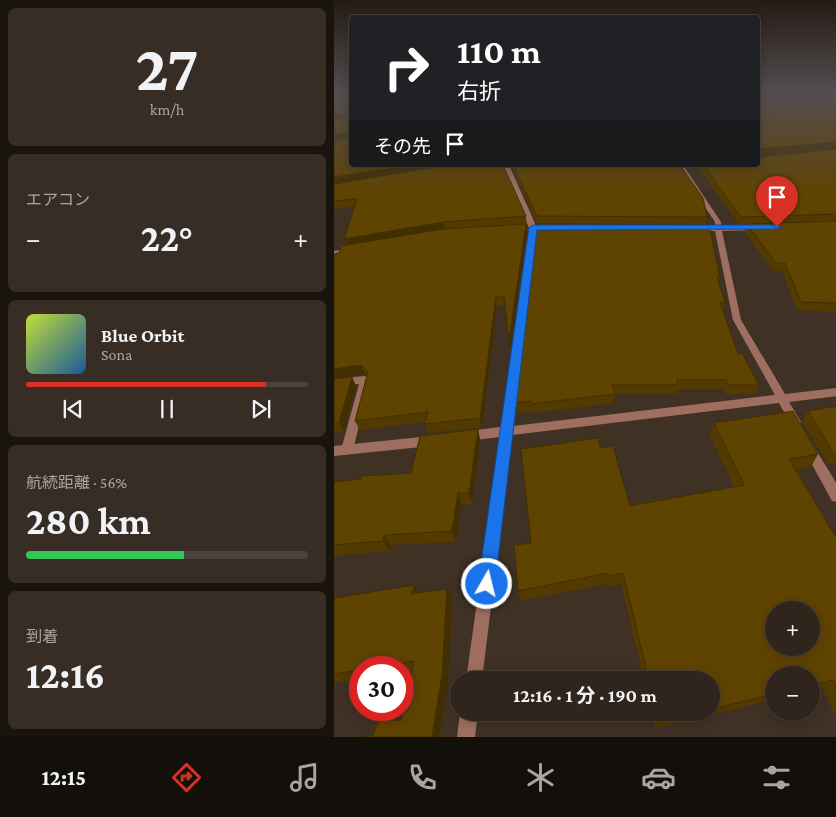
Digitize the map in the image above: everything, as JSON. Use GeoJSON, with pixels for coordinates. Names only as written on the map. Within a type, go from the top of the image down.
{"type":"FeatureCollection","features":[{"type":"Feature","properties":{"kind":"street"},"geometry":{"type":"LineString","coordinates":[[475,671],[508,432],[533,228],[507,167]]}},
{"type":"Feature","properties":{"kind":"street"},"geometry":{"type":"LineString","coordinates":[[678,167],[718,222],[737,320],[836,497]]}},
{"type":"Feature","properties":{"kind":"street"},"geometry":{"type":"LineString","coordinates":[[688,229],[767,227]]}},
{"type":"Feature","properties":{"kind":"street"},"geometry":{"type":"LineString","coordinates":[[334,253],[362,248]]}},
{"type":"Feature","properties":{"kind":"street"},"geometry":{"type":"LineString","coordinates":[[334,383],[365,380],[347,450]]}},
{"type":"Feature","properties":{"kind":"street"},"geometry":{"type":"LineString","coordinates":[[334,451],[836,392]]}},
{"type":"Feature","properties":{"kind":"street"},"geometry":{"type":"LineString","coordinates":[[466,737],[468,721]]}},
{"type":"Feature","properties":{"kind":"building"},"geometry":{"type":"Polygon","coordinates":[[[334,127],[349,127],[349,133],[334,134],[334,127]]]}},
{"type":"Feature","properties":{"kind":"building"},"geometry":{"type":"Polygon","coordinates":[[[760,127],[837,127],[837,142],[760,149],[760,127]]]}},
{"type":"Feature","properties":{"kind":"building"},"geometry":{"type":"Polygon","coordinates":[[[349,138],[349,167],[402,167],[334,177],[334,141],[349,138]]]}},
{"type":"Feature","properties":{"kind":"building"},"geometry":{"type":"Polygon","coordinates":[[[837,149],[837,214],[741,217],[704,167],[760,167],[760,157],[837,149]]]}},
{"type":"Feature","properties":{"kind":"building"},"geometry":{"type":"Polygon","coordinates":[[[435,167],[504,167],[526,216],[443,222],[344,239],[357,199],[334,201],[334,184],[435,167]]]}},
{"type":"Feature","properties":{"kind":"building"},"geometry":{"type":"Polygon","coordinates":[[[514,167],[681,167],[703,198],[707,217],[537,216],[514,167]]]}},
{"type":"Feature","properties":{"kind":"building"},"geometry":{"type":"Polygon","coordinates":[[[837,221],[837,303],[801,302],[785,263],[776,263],[747,224],[837,221]]]}},
{"type":"Feature","properties":{"kind":"building"},"geometry":{"type":"Polygon","coordinates":[[[526,224],[509,340],[504,297],[496,297],[480,418],[425,424],[428,412],[355,421],[368,371],[361,365],[334,369],[334,254],[339,253],[341,246],[443,229],[526,224]]]}},
{"type":"Feature","properties":{"kind":"building"},"geometry":{"type":"Polygon","coordinates":[[[537,224],[709,225],[720,278],[717,278],[725,302],[720,302],[738,354],[742,353],[759,385],[728,385],[726,380],[677,380],[678,385],[612,385],[615,394],[531,404],[531,401],[516,403],[537,224]]]}},
{"type":"Feature","properties":{"kind":"building"},"geometry":{"type":"Polygon","coordinates":[[[352,377],[339,423],[334,424],[334,379],[352,377]]]}},
{"type":"Feature","properties":{"kind":"building"},"geometry":{"type":"Polygon","coordinates":[[[837,406],[837,453],[834,454],[808,411],[837,406]]]}},
{"type":"Feature","properties":{"kind":"building"},"geometry":{"type":"Polygon","coordinates":[[[793,411],[818,454],[789,459],[837,539],[837,687],[833,680],[820,683],[820,666],[765,666],[765,696],[720,707],[720,671],[647,671],[623,573],[608,576],[608,573],[518,591],[514,545],[531,543],[521,449],[598,438],[600,448],[613,446],[630,506],[744,485],[714,423],[793,411]]]}},
{"type":"Feature","properties":{"kind":"building"},"geometry":{"type":"Polygon","coordinates":[[[478,429],[469,493],[458,493],[452,531],[384,535],[383,541],[334,545],[334,482],[361,479],[361,476],[411,473],[420,436],[478,429]]]}},
{"type":"Feature","properties":{"kind":"building"},"geometry":{"type":"Polygon","coordinates":[[[415,585],[411,594],[447,589],[442,675],[432,737],[364,737],[373,735],[378,721],[414,721],[414,656],[349,656],[349,672],[334,674],[334,598],[415,585]]]}},
{"type":"Feature","properties":{"kind":"route"},"geometry":{"type":"LineString","coordinates":[[487,584],[533,228],[718,229],[777,227]]}}]}
